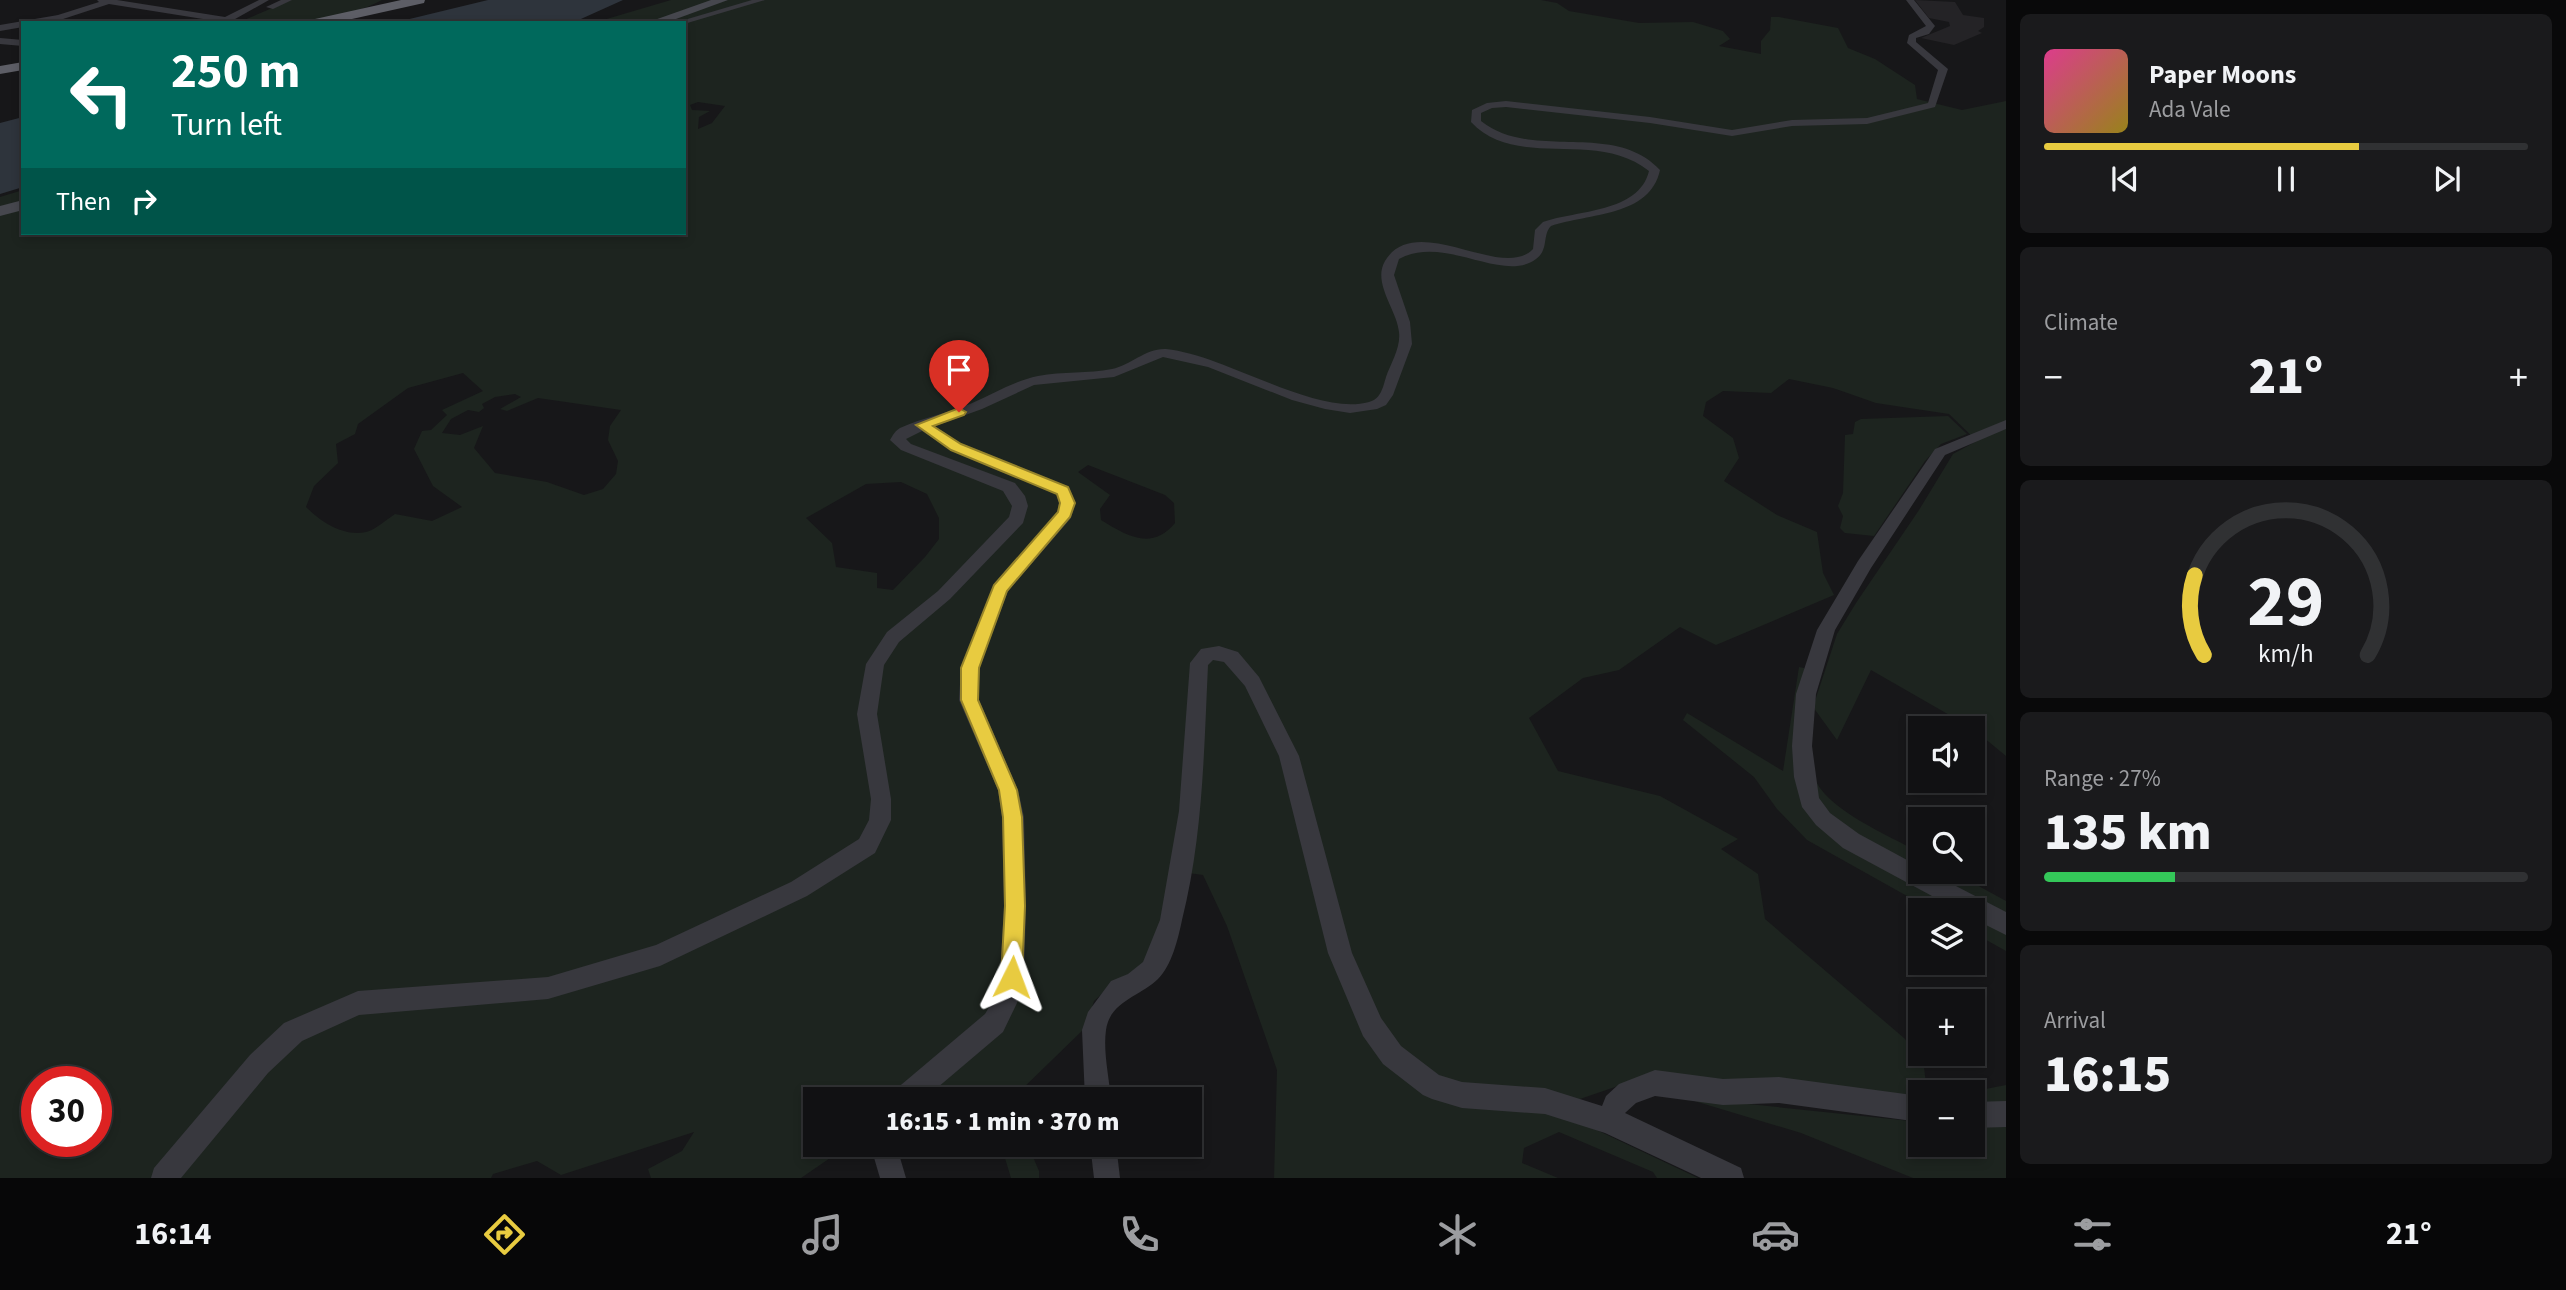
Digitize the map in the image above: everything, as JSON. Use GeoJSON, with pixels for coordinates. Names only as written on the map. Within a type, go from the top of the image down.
{"type":"FeatureCollection","features":[{"type":"Feature","properties":{"kind":"highway"},"geometry":{"type":"LineString","coordinates":[[324,21],[419,0]]}},
{"type":"Feature","properties":{"kind":"highway"},"geometry":{"type":"LineString","coordinates":[[0,70],[21,66]]}},
{"type":"Feature","properties":{"kind":"main road"},"geometry":{"type":"LineString","coordinates":[[658,21],[722,0]]}},
{"type":"Feature","properties":{"kind":"main road"},"geometry":{"type":"LineString","coordinates":[[0,211],[21,206]]}},
{"type":"Feature","properties":{"kind":"street"},"geometry":{"type":"LineString","coordinates":[[41,21],[60,18],[108,0],[223,20],[265,0]]}},
{"type":"Feature","properties":{"kind":"street"},"geometry":{"type":"LineString","coordinates":[[278,0],[269,7],[288,0]]}},
{"type":"Feature","properties":{"kind":"street"},"geometry":{"type":"LineString","coordinates":[[685,21],[761,0]]}},
{"type":"Feature","properties":{"kind":"street"},"geometry":{"type":"LineString","coordinates":[[164,1178],[259,1064],[293,1032],[333,1012],[358,1003],[548,988],[575,982],[660,955],[799,889],[867,846],[880,820],[881,799],[867,714],[874,664],[893,637],[944,595],[1001,538],[1017,519],[1020,506],[1017,496],[1009,487],[906,447],[898,440],[902,433],[977,406],[1030,382],[1062,375],[1127,370],[1157,354],[1173,354],[1217,365],[1319,402],[1355,408],[1374,406],[1386,398],[1406,335],[1404,321],[1389,287],[1388,265],[1393,257],[1405,250],[1430,246],[1494,260],[1524,260],[1536,254],[1540,248],[1541,230],[1547,224],[1622,205],[1647,191],[1654,180],[1655,170],[1631,155],[1605,148],[1523,143],[1506,139],[1483,130],[1476,122],[1476,112],[1490,106],[1506,104],[1637,118],[1732,133],[1792,123],[1867,121],[1932,106],[1943,69],[1910,43],[1912,37],[1926,32],[1931,26],[1916,12],[1910,0]]}},
{"type":"Feature","properties":{"kind":"street"},"geometry":{"type":"LineString","coordinates":[[161,9],[186,2]]}},
{"type":"Feature","properties":{"kind":"street"},"geometry":{"type":"LineString","coordinates":[[0,28],[21,24]]}},
{"type":"Feature","properties":{"kind":"street"},"geometry":{"type":"LineString","coordinates":[[0,41],[21,43]]}},
{"type":"Feature","properties":{"kind":"street"},"geometry":{"type":"LineString","coordinates":[[2006,424],[1941,452],[1864,565],[1826,630],[1807,694],[1802,746],[1809,801],[1823,819],[1851,841],[2006,924]]}},
{"type":"Feature","properties":{"kind":"street"},"geometry":{"type":"LineString","coordinates":[[918,1087],[994,1023],[1005,1003],[1012,977],[1015,906],[1013,817],[1008,790],[969,700],[970,668],[1000,589],[1065,514],[1067,503],[1063,491],[956,447],[923,425]]}},
{"type":"Feature","properties":{"kind":"street"},"geometry":{"type":"LineString","coordinates":[[1097,1087],[1094,1031],[1100,1012],[1119,989],[1136,982],[1151,970],[1159,957],[1171,920],[1190,811],[1199,663],[1208,654],[1219,653],[1231,657],[1245,672],[1289,756],[1340,953],[1372,1027],[1392,1055],[1432,1086],[1462,1095],[1545,1101],[1609,1121],[1731,1178]]}},
{"type":"Feature","properties":{"kind":"street"},"geometry":{"type":"LineString","coordinates":[[1609,1121],[1615,1105],[1628,1093],[1654,1083],[1723,1092],[1779,1090],[1908,1107]]}},
{"type":"Feature","properties":{"kind":"street"},"geometry":{"type":"LineString","coordinates":[[1985,1115],[2006,1114]]}},
{"type":"Feature","properties":{"kind":"street"},"geometry":{"type":"LineString","coordinates":[[887,1157],[893,1178]]}},
{"type":"Feature","properties":{"kind":"street"},"geometry":{"type":"LineString","coordinates":[[1105,1157],[1107,1178]]}},
{"type":"Feature","properties":{"kind":"shaded area"},"geometry":{"type":"Polygon","coordinates":[[[291,0],[382,0],[366,8],[311,20],[242,21],[291,0]]]}},
{"type":"Feature","properties":{"kind":"shaded area"},"geometry":{"type":"Polygon","coordinates":[[[488,0],[623,0],[576,21],[401,21],[488,0]]]}},
{"type":"Feature","properties":{"kind":"shaded area"},"geometry":{"type":"Polygon","coordinates":[[[671,0],[1541,0],[1557,3],[1569,11],[1639,23],[1693,22],[1723,31],[1730,39],[1719,46],[1761,54],[1761,41],[1770,30],[1771,17],[1779,17],[1838,28],[1848,48],[1875,59],[1915,85],[1917,99],[1962,110],[2006,101],[2006,756],[1985,739],[1985,716],[1951,716],[1871,670],[1837,740],[1813,707],[1837,634],[1856,603],[1953,454],[1977,441],[1949,414],[1876,403],[1833,388],[1789,379],[1771,393],[1723,391],[1706,402],[1703,416],[1733,438],[1739,458],[1724,481],[1777,515],[1817,532],[1823,573],[1834,595],[1716,645],[1680,627],[1619,670],[1583,678],[1529,718],[1558,771],[1660,796],[1738,839],[1721,849],[1758,874],[1765,919],[1904,1038],[1908,1042],[1908,1066],[1924,1066],[1926,1080],[1908,1080],[1908,1101],[1650,1075],[1580,1099],[1584,1124],[1698,1178],[1657,1178],[1653,1172],[1559,1132],[1524,1148],[1522,1163],[1558,1178],[1274,1178],[1277,1070],[1227,926],[1203,875],[1174,871],[1161,928],[1148,957],[1138,970],[1118,979],[1094,1001],[1086,1027],[1024,1087],[803,1087],[803,1157],[832,1157],[801,1178],[651,1178],[648,1169],[682,1151],[694,1132],[561,1175],[537,1161],[493,1174],[491,1178],[0,1178],[0,197],[21,191],[21,235],[686,235],[686,21],[600,21],[671,0]],[[698,102],[690,105],[692,110],[710,111],[699,117],[698,129],[712,123],[725,106],[698,102]],[[463,373],[408,388],[358,424],[355,434],[336,444],[338,463],[314,486],[306,507],[333,527],[358,533],[373,529],[395,514],[432,521],[462,507],[433,486],[414,449],[422,431],[431,430],[447,415],[442,410],[483,391],[463,373]],[[515,394],[495,397],[482,404],[484,408],[479,412],[468,410],[451,419],[442,433],[460,435],[483,426],[474,448],[495,473],[547,482],[584,495],[603,489],[616,474],[618,461],[608,440],[610,426],[621,410],[538,398],[507,411],[500,409],[521,397],[515,394]],[[1088,465],[1078,472],[1110,495],[1100,509],[1101,520],[1139,538],[1157,537],[1175,523],[1174,503],[1165,495],[1088,465]],[[901,482],[866,484],[806,518],[832,543],[836,567],[877,573],[877,588],[893,590],[939,539],[939,518],[927,494],[901,482]]]}},
{"type":"Feature","properties":{"kind":"shaded area"},"geometry":{"type":"Polygon","coordinates":[[[1915,0],[1955,2],[1963,15],[1984,18],[1984,27],[1978,31],[1982,33],[1954,45],[1921,38],[1950,26],[1949,22],[1929,18],[1915,0]]]}},
{"type":"Feature","properties":{"kind":"shaded area"},"geometry":{"type":"Polygon","coordinates":[[[21,118],[21,188],[0,194],[0,123],[21,118]]]}},
{"type":"Feature","properties":{"kind":"shaded area"},"geometry":{"type":"Polygon","coordinates":[[[1948,416],[1967,434],[1941,444],[1925,461],[1874,536],[1845,533],[1840,528],[1843,516],[1838,506],[1843,493],[1845,435],[1853,434],[1855,422],[1861,419],[1948,416]]]}},
{"type":"Feature","properties":{"kind":"shaded area"},"geometry":{"type":"Polygon","coordinates":[[[1799,667],[1804,668],[1807,751],[1813,775],[1820,788],[1830,799],[1859,820],[1908,847],[1908,884],[1975,884],[2006,901],[2006,951],[1985,939],[1985,898],[1911,898],[1807,840],[1777,809],[1754,777],[1683,720],[1687,713],[1783,771],[1799,667]]]}},
{"type":"Feature","properties":{"kind":"shaded area"},"geometry":{"type":"Polygon","coordinates":[[[2006,1085],[2006,1178],[1913,1178],[1801,1133],[1681,1097],[1908,1121],[1908,1157],[1985,1157],[1985,1089],[2006,1085]]]}},
{"type":"Feature","properties":{"kind":"shaded area"},"geometry":{"type":"Polygon","coordinates":[[[1005,1157],[1033,1157],[1039,1178],[1011,1178],[1005,1157]]]}},
{"type":"Feature","properties":{"kind":"route"},"geometry":{"type":"LineString","coordinates":[[959,412],[923,425],[956,447],[1054,486],[1063,491],[1067,503],[1065,514],[1000,589],[970,668],[969,700],[1008,790],[1013,817],[1015,906],[1012,977]]}}]}
